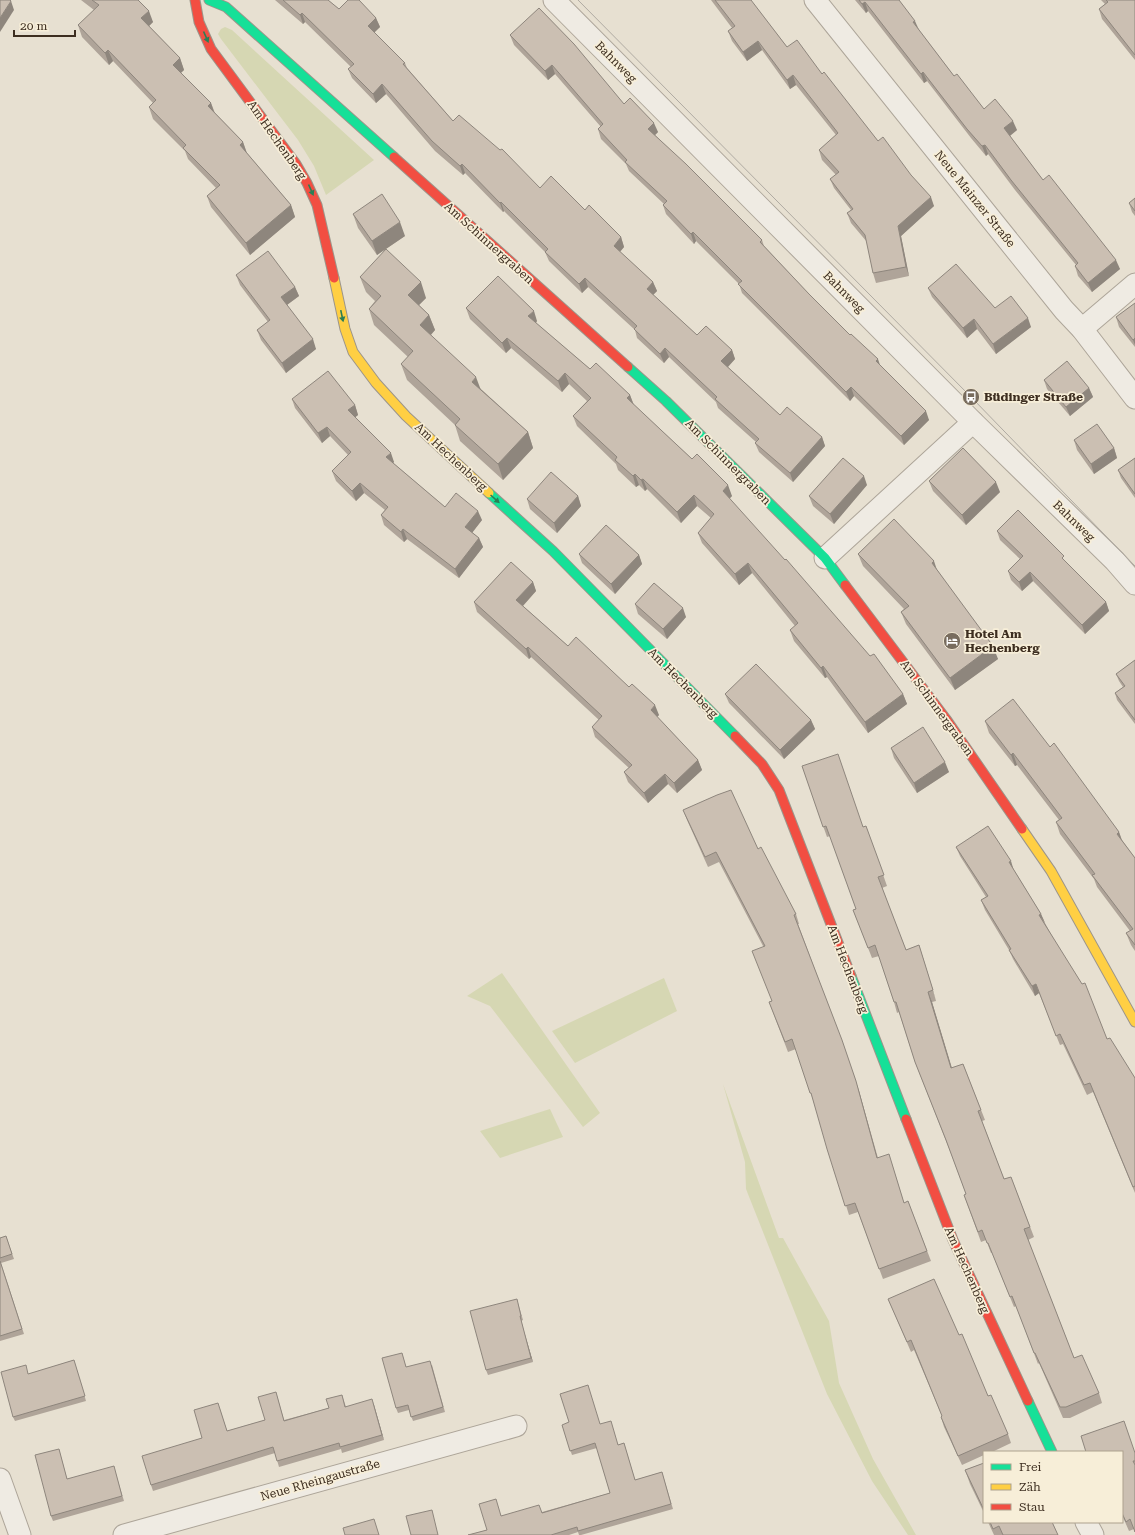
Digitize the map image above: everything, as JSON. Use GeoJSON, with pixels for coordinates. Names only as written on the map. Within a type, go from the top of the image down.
{"type":"FeatureCollection","features":[{"type":"Feature","properties":{"kind":"street","name":"Am Hechenberg"},"geometry":{"type":"LineString","coordinates":[[196,0],[199,22],[211,50],[296,164],[317,205],[345,329],[353,352],[376,383],[406,416],[553,551],[762,764],[779,790],[953,1240],[1052,1451]]}},
{"type":"Feature","properties":{"kind":"street","name":"Am Schinnergraben"},"geometry":{"type":"LineString","coordinates":[[210,0],[226,7],[666,401],[825,558],[946,719],[1050,871],[1135,1022]]}},
{"type":"Feature","properties":{"kind":"street","name":"Bahnweg"},"geometry":{"type":"LineString","coordinates":[[554,0],[973,422],[1115,561],[1135,584]]}},
{"type":"Feature","properties":{"kind":"street","name":"Neue Mainzer Straße"},"geometry":{"type":"LineString","coordinates":[[815,0],[1064,310],[1082,329],[1135,398]]}},
{"type":"Feature","properties":{"kind":"street"},"geometry":{"type":"LineString","coordinates":[[1082,329],[1135,284]]}},
{"type":"Feature","properties":{"kind":"street"},"geometry":{"type":"LineString","coordinates":[[825,558],[973,422]]}},
{"type":"Feature","properties":{"kind":"street","name":"Neue Rheingaustraße"},"geometry":{"type":"LineString","coordinates":[[124,1535],[516,1426]]}},
{"type":"Feature","properties":{"kind":"street"},"geometry":{"type":"LineString","coordinates":[[0,1479],[20,1535]]}},
{"type":"Feature","properties":{"kind":"street"},"geometry":{"type":"LineString","coordinates":[[1087,1523],[1093,1535]]}},
{"type":"Feature","properties":{"kind":"green space"},"geometry":{"type":"Polygon","coordinates":[[[225,27],[232,30],[374,160],[326,195],[314,166],[298,140],[221,39],[218,34],[221,29],[225,27]]]}},
{"type":"Feature","properties":{"kind":"green space"},"geometry":{"type":"Polygon","coordinates":[[[502,973],[600,1113],[583,1127],[490,1006],[467,996],[502,973]]]}},
{"type":"Feature","properties":{"kind":"green space"},"geometry":{"type":"Polygon","coordinates":[[[664,978],[677,1011],[575,1063],[552,1031],[664,978]]]}},
{"type":"Feature","properties":{"kind":"green space"},"geometry":{"type":"Polygon","coordinates":[[[723,1084],[779,1238],[783,1238],[829,1321],[839,1383],[873,1459],[916,1535],[908,1535],[872,1481],[827,1394],[746,1189],[745,1162],[723,1084]]]}},
{"type":"Feature","properties":{"kind":"green space"},"geometry":{"type":"Polygon","coordinates":[[[550,1109],[563,1137],[500,1158],[480,1131],[550,1109]]]}},
{"type":"Feature","properties":{"kind":"building"},"geometry":{"type":"Polygon","coordinates":[[[0,0],[11,1],[0,18],[0,0]]]}},
{"type":"Feature","properties":{"kind":"building"},"geometry":{"type":"Polygon","coordinates":[[[92,0],[138,0],[149,11],[141,18],[180,58],[173,65],[211,103],[208,106],[243,142],[240,145],[291,205],[246,243],[207,196],[220,185],[183,148],[186,145],[149,107],[156,100],[108,50],[105,53],[78,25],[99,5],[92,0]]]}},
{"type":"Feature","properties":{"kind":"building"},"geometry":{"type":"Polygon","coordinates":[[[283,0],[328,0],[339,9],[348,0],[359,0],[376,18],[368,26],[405,63],[403,64],[453,121],[459,115],[500,150],[502,149],[540,188],[551,176],[585,210],[589,205],[621,237],[614,246],[653,282],[647,289],[697,335],[706,326],[732,350],[721,361],[780,415],[787,407],[822,437],[790,473],[755,443],[759,439],[715,399],[717,397],[665,348],[660,354],[634,329],[637,326],[585,278],[579,284],[545,252],[548,249],[462,164],[460,166],[432,141],[382,84],[373,94],[348,69],[354,64],[302,13],[300,15],[283,0]]]}},
{"type":"Feature","properties":{"kind":"building"},"geometry":{"type":"Polygon","coordinates":[[[715,0],[751,0],[787,47],[797,40],[822,74],[824,72],[878,141],[883,137],[911,175],[931,197],[898,226],[906,267],[873,273],[865,235],[847,213],[853,209],[830,179],[839,172],[819,150],[838,133],[793,75],[787,80],[758,41],[743,52],[728,31],[735,26],[715,0]]]}},
{"type":"Feature","properties":{"kind":"building"},"geometry":{"type":"Polygon","coordinates":[[[859,0],[899,0],[915,21],[913,22],[954,76],[957,74],[984,109],[995,99],[1013,121],[1004,128],[1043,180],[1049,175],[1116,260],[1088,283],[1075,266],[1078,263],[1011,180],[985,145],[982,146],[967,129],[923,72],[921,74],[865,2],[862,4],[859,0]]]}},
{"type":"Feature","properties":{"kind":"building"},"geometry":{"type":"Polygon","coordinates":[[[1106,0],[1135,0],[1135,55],[1099,9],[1108,2],[1106,0]]]}},
{"type":"Feature","properties":{"kind":"building"},"geometry":{"type":"Polygon","coordinates":[[[539,8],[574,44],[624,104],[630,98],[654,123],[648,129],[686,164],[762,240],[760,242],[809,294],[850,335],[851,334],[878,359],[876,361],[926,411],[901,436],[851,387],[846,392],[738,284],[742,281],[693,232],[691,234],[663,205],[667,201],[625,162],[627,160],[598,129],[603,124],[552,65],[545,71],[510,35],[539,8]]]}},
{"type":"Feature","properties":{"kind":"building"},"geometry":{"type":"Polygon","coordinates":[[[382,194],[400,222],[372,241],[353,214],[382,194]]]}},
{"type":"Feature","properties":{"kind":"building"},"geometry":{"type":"Polygon","coordinates":[[[1135,198],[1135,211],[1129,203],[1135,198]]]}},
{"type":"Feature","properties":{"kind":"building"},"geometry":{"type":"Polygon","coordinates":[[[386,249],[421,282],[408,295],[429,315],[420,325],[476,377],[472,382],[528,432],[498,464],[455,425],[460,419],[401,364],[413,351],[369,309],[381,296],[360,277],[386,249]]]}},
{"type":"Feature","properties":{"kind":"building"},"geometry":{"type":"Polygon","coordinates":[[[268,251],[295,287],[281,297],[313,339],[282,363],[257,330],[270,320],[236,275],[268,251]]]}},
{"type":"Feature","properties":{"kind":"building"},"geometry":{"type":"Polygon","coordinates":[[[956,264],[995,308],[1011,296],[1028,318],[993,344],[974,319],[963,328],[928,288],[956,264]]]}},
{"type":"Feature","properties":{"kind":"building"},"geometry":{"type":"Polygon","coordinates":[[[498,276],[534,311],[528,316],[590,369],[596,363],[630,395],[627,398],[692,459],[697,454],[728,485],[723,491],[785,560],[786,559],[870,656],[874,654],[903,694],[865,722],[823,666],[821,668],[790,630],[798,623],[748,563],[735,574],[698,533],[714,514],[694,495],[677,512],[643,479],[641,480],[635,474],[633,476],[615,460],[617,457],[573,416],[591,398],[565,373],[558,381],[507,338],[502,343],[466,308],[498,276]]]}},
{"type":"Feature","properties":{"kind":"building"},"geometry":{"type":"Polygon","coordinates":[[[1135,303],[1135,338],[1133,340],[1116,317],[1135,303]]]}},
{"type":"Feature","properties":{"kind":"building"},"geometry":{"type":"Polygon","coordinates":[[[1067,361],[1089,388],[1066,407],[1044,380],[1067,361]]]}},
{"type":"Feature","properties":{"kind":"building"},"geometry":{"type":"Polygon","coordinates":[[[328,371],[355,405],[348,410],[391,453],[386,457],[445,507],[456,493],[478,511],[465,527],[479,538],[455,569],[403,529],[401,532],[381,515],[388,507],[360,483],[352,491],[332,471],[351,452],[327,427],[318,433],[292,399],[328,371]]]}},
{"type":"Feature","properties":{"kind":"building"},"geometry":{"type":"Polygon","coordinates":[[[1097,424],[1114,448],[1091,464],[1074,440],[1097,424]]]}},
{"type":"Feature","properties":{"kind":"building"},"geometry":{"type":"Polygon","coordinates":[[[963,448],[996,482],[962,515],[929,481],[963,448]]]}},
{"type":"Feature","properties":{"kind":"building"},"geometry":{"type":"Polygon","coordinates":[[[843,458],[864,476],[830,514],[809,496],[843,458]]]}},
{"type":"Feature","properties":{"kind":"building"},"geometry":{"type":"Polygon","coordinates":[[[1135,458],[1135,494],[1118,470],[1135,458]]]}},
{"type":"Feature","properties":{"kind":"building"},"geometry":{"type":"Polygon","coordinates":[[[551,472],[578,496],[554,523],[527,499],[551,472]]]}},
{"type":"Feature","properties":{"kind":"building"},"geometry":{"type":"Polygon","coordinates":[[[1018,510],[1064,556],[1062,558],[1106,602],[1082,625],[1030,572],[1019,582],[1008,571],[1023,556],[997,531],[1018,510]]]}},
{"type":"Feature","properties":{"kind":"building"},"geometry":{"type":"Polygon","coordinates":[[[894,519],[934,561],[932,563],[993,646],[950,678],[901,612],[909,606],[858,554],[894,519]]]}},
{"type":"Feature","properties":{"kind":"building"},"geometry":{"type":"Polygon","coordinates":[[[606,525],[639,555],[611,584],[579,554],[606,525]]]}},
{"type":"Feature","properties":{"kind":"building"},"geometry":{"type":"Polygon","coordinates":[[[511,562],[533,582],[516,600],[568,646],[576,637],[629,687],[632,684],[655,705],[651,710],[698,760],[674,783],[665,774],[644,793],[624,772],[632,765],[592,727],[602,716],[528,647],[526,649],[474,602],[511,562]]]}},
{"type":"Feature","properties":{"kind":"building"},"geometry":{"type":"Polygon","coordinates":[[[654,583],[683,608],[663,629],[635,604],[654,583]]]}},
{"type":"Feature","properties":{"kind":"building"},"geometry":{"type":"Polygon","coordinates":[[[1135,660],[1135,720],[1115,693],[1125,686],[1116,674],[1135,660]]]}},
{"type":"Feature","properties":{"kind":"building"},"geometry":{"type":"Polygon","coordinates":[[[756,664],[811,720],[780,750],[725,694],[756,664]]]}},
{"type":"Feature","properties":{"kind":"building"},"geometry":{"type":"Polygon","coordinates":[[[1013,699],[1050,747],[1054,743],[1119,832],[1117,834],[1135,858],[1135,945],[1126,933],[1133,929],[1092,875],[1095,874],[1056,822],[1062,818],[1013,753],[1011,755],[985,721],[1013,699]]]}},
{"type":"Feature","properties":{"kind":"building"},"geometry":{"type":"Polygon","coordinates":[[[923,727],[945,762],[914,783],[891,748],[923,727]]]}},
{"type":"Feature","properties":{"kind":"building"},"geometry":{"type":"Polygon","coordinates":[[[838,754],[863,827],[866,826],[884,875],[878,877],[906,950],[919,945],[933,990],[928,992],[951,1068],[963,1064],[981,1110],[978,1111],[1004,1179],[1011,1177],[1030,1227],[1024,1229],[1074,1358],[1082,1355],[1099,1393],[1066,1407],[1060,1407],[1034,1353],[1012,1296],[1010,1297],[982,1230],[978,1232],[946,1140],[915,1062],[896,1002],[894,1002],[875,945],[868,948],[853,910],[856,909],[826,826],[823,827],[802,766],[838,754]]]}},
{"type":"Feature","properties":{"kind":"building"},"geometry":{"type":"Polygon","coordinates":[[[731,790],[758,849],[761,847],[796,914],[794,915],[842,1040],[856,1081],[877,1158],[889,1154],[904,1203],[908,1201],[927,1251],[879,1269],[855,1203],[845,1206],[811,1093],[792,1039],[785,1042],[769,1002],[772,1001],[752,951],[765,946],[716,852],[705,857],[683,810],[731,790]]]}},
{"type":"Feature","properties":{"kind":"building"},"geometry":{"type":"Polygon","coordinates":[[[988,826],[1011,861],[1009,862],[1041,914],[1039,915],[1082,984],[1085,983],[1107,1039],[1110,1038],[1135,1078],[1135,1186],[1133,1187],[1090,1083],[1084,1085],[1060,1034],[1056,1036],[1036,984],[1032,986],[1009,950],[1011,949],[981,900],[988,896],[956,847],[988,826]]]}},
{"type":"Feature","properties":{"kind":"building"},"geometry":{"type":"Polygon","coordinates":[[[6,1236],[12,1254],[0,1258],[0,1238],[6,1236]]]}},
{"type":"Feature","properties":{"kind":"building"},"geometry":{"type":"Polygon","coordinates":[[[0,1261],[22,1329],[0,1336],[0,1261]]]}},
{"type":"Feature","properties":{"kind":"building"},"geometry":{"type":"Polygon","coordinates":[[[934,1279],[959,1335],[962,1334],[988,1396],[991,1395],[1008,1434],[958,1456],[911,1340],[907,1342],[888,1299],[934,1279]]]}},
{"type":"Feature","properties":{"kind":"building"},"geometry":{"type":"Polygon","coordinates":[[[517,1299],[531,1358],[486,1370],[470,1311],[517,1299]]]}},
{"type":"Feature","properties":{"kind":"building"},"geometry":{"type":"Polygon","coordinates":[[[402,1353],[406,1367],[430,1361],[443,1407],[411,1417],[408,1405],[396,1408],[382,1358],[402,1353]]]}},
{"type":"Feature","properties":{"kind":"building"},"geometry":{"type":"Polygon","coordinates":[[[74,1360],[85,1396],[13,1417],[1,1372],[26,1365],[28,1374],[74,1360]]]}},
{"type":"Feature","properties":{"kind":"building"},"geometry":{"type":"Polygon","coordinates":[[[588,1385],[600,1424],[611,1421],[618,1445],[624,1443],[635,1480],[662,1472],[671,1504],[578,1531],[577,1527],[551,1535],[468,1535],[487,1530],[479,1504],[496,1499],[501,1516],[539,1505],[542,1513],[610,1493],[595,1443],[570,1451],[562,1425],[569,1422],[560,1394],[588,1385]]]}},
{"type":"Feature","properties":{"kind":"building"},"geometry":{"type":"Polygon","coordinates":[[[276,1392],[284,1421],[329,1408],[326,1399],[342,1395],[345,1407],[372,1399],[382,1435],[340,1447],[339,1443],[277,1461],[273,1447],[151,1485],[142,1456],[202,1438],[194,1410],[218,1403],[227,1431],[265,1420],[258,1397],[276,1392]]]}},
{"type":"Feature","properties":{"kind":"building"},"geometry":{"type":"Polygon","coordinates":[[[1124,1421],[1135,1453],[1135,1461],[1133,1461],[1135,1465],[1135,1532],[1130,1519],[1126,1522],[1123,1515],[1123,1451],[1086,1451],[1081,1436],[1124,1421]]]}},
{"type":"Feature","properties":{"kind":"building"},"geometry":{"type":"Polygon","coordinates":[[[59,1449],[67,1479],[114,1466],[122,1496],[51,1516],[35,1455],[59,1449]]]}},
{"type":"Feature","properties":{"kind":"building"},"geometry":{"type":"Polygon","coordinates":[[[983,1463],[983,1508],[965,1470],[983,1463]]]}},
{"type":"Feature","properties":{"kind":"building"},"geometry":{"type":"Polygon","coordinates":[[[432,1510],[438,1535],[411,1535],[406,1516],[432,1510]]]}},
{"type":"Feature","properties":{"kind":"building"},"geometry":{"type":"Polygon","coordinates":[[[374,1519],[379,1535],[345,1535],[343,1528],[374,1519]]]}},
{"type":"Feature","properties":{"kind":"building"},"geometry":{"type":"Polygon","coordinates":[[[990,1523],[1052,1523],[1058,1535],[1003,1535],[999,1526],[993,1529],[990,1523]]]}},
{"type":"Feature","properties":{"kind":"tram line"},"geometry":{"type":"LineString","coordinates":[[578,0],[971,397],[1135,566]]}},
{"type":"Feature","properties":{"kind":"traffic: fast"},"geometry":{"type":"LineString","coordinates":[[209,0],[226,7],[394,157]]}},
{"type":"Feature","properties":{"kind":"traffic: fast"},"geometry":{"type":"LineString","coordinates":[[628,367],[666,401],[825,558],[845,585]]}},
{"type":"Feature","properties":{"kind":"traffic: fast"},"geometry":{"type":"LineString","coordinates":[[489,493],[553,551],[735,736]]}},
{"type":"Feature","properties":{"kind":"traffic: fast"},"geometry":{"type":"LineString","coordinates":[[851,976],[906,1119]]}},
{"type":"Feature","properties":{"kind":"traffic: fast"},"geometry":{"type":"LineString","coordinates":[[1028,1401],[1052,1451]]}},
{"type":"Feature","properties":{"kind":"traffic: slow"},"geometry":{"type":"LineString","coordinates":[[334,278],[345,329],[353,352],[376,383],[406,416],[489,493]]}},
{"type":"Feature","properties":{"kind":"traffic: slow"},"geometry":{"type":"LineString","coordinates":[[1022,829],[1051,871],[1135,1022]]}},
{"type":"Feature","properties":{"kind":"traffic: jam"},"geometry":{"type":"LineString","coordinates":[[195,0],[199,22],[211,49],[296,164],[307,183],[317,205],[334,278]]}},
{"type":"Feature","properties":{"kind":"traffic: jam"},"geometry":{"type":"LineString","coordinates":[[394,157],[628,367]]}},
{"type":"Feature","properties":{"kind":"traffic: jam"},"geometry":{"type":"LineString","coordinates":[[845,585],[946,719],[1022,829]]}},
{"type":"Feature","properties":{"kind":"traffic: jam"},"geometry":{"type":"LineString","coordinates":[[735,736],[762,764],[779,790],[851,976]]}},
{"type":"Feature","properties":{"kind":"traffic: jam"},"geometry":{"type":"LineString","coordinates":[[906,1119],[953,1240],[1028,1401]]}},
{"type":"Feature","properties":{"kind":"place","name":"Büdinger Straße"},"geometry":{"type":"Point","coordinates":[971,397]}},
{"type":"Feature","properties":{"kind":"place","name":"Hotel Am Hechenberg"},"geometry":{"type":"Point","coordinates":[952,641]}}]}
